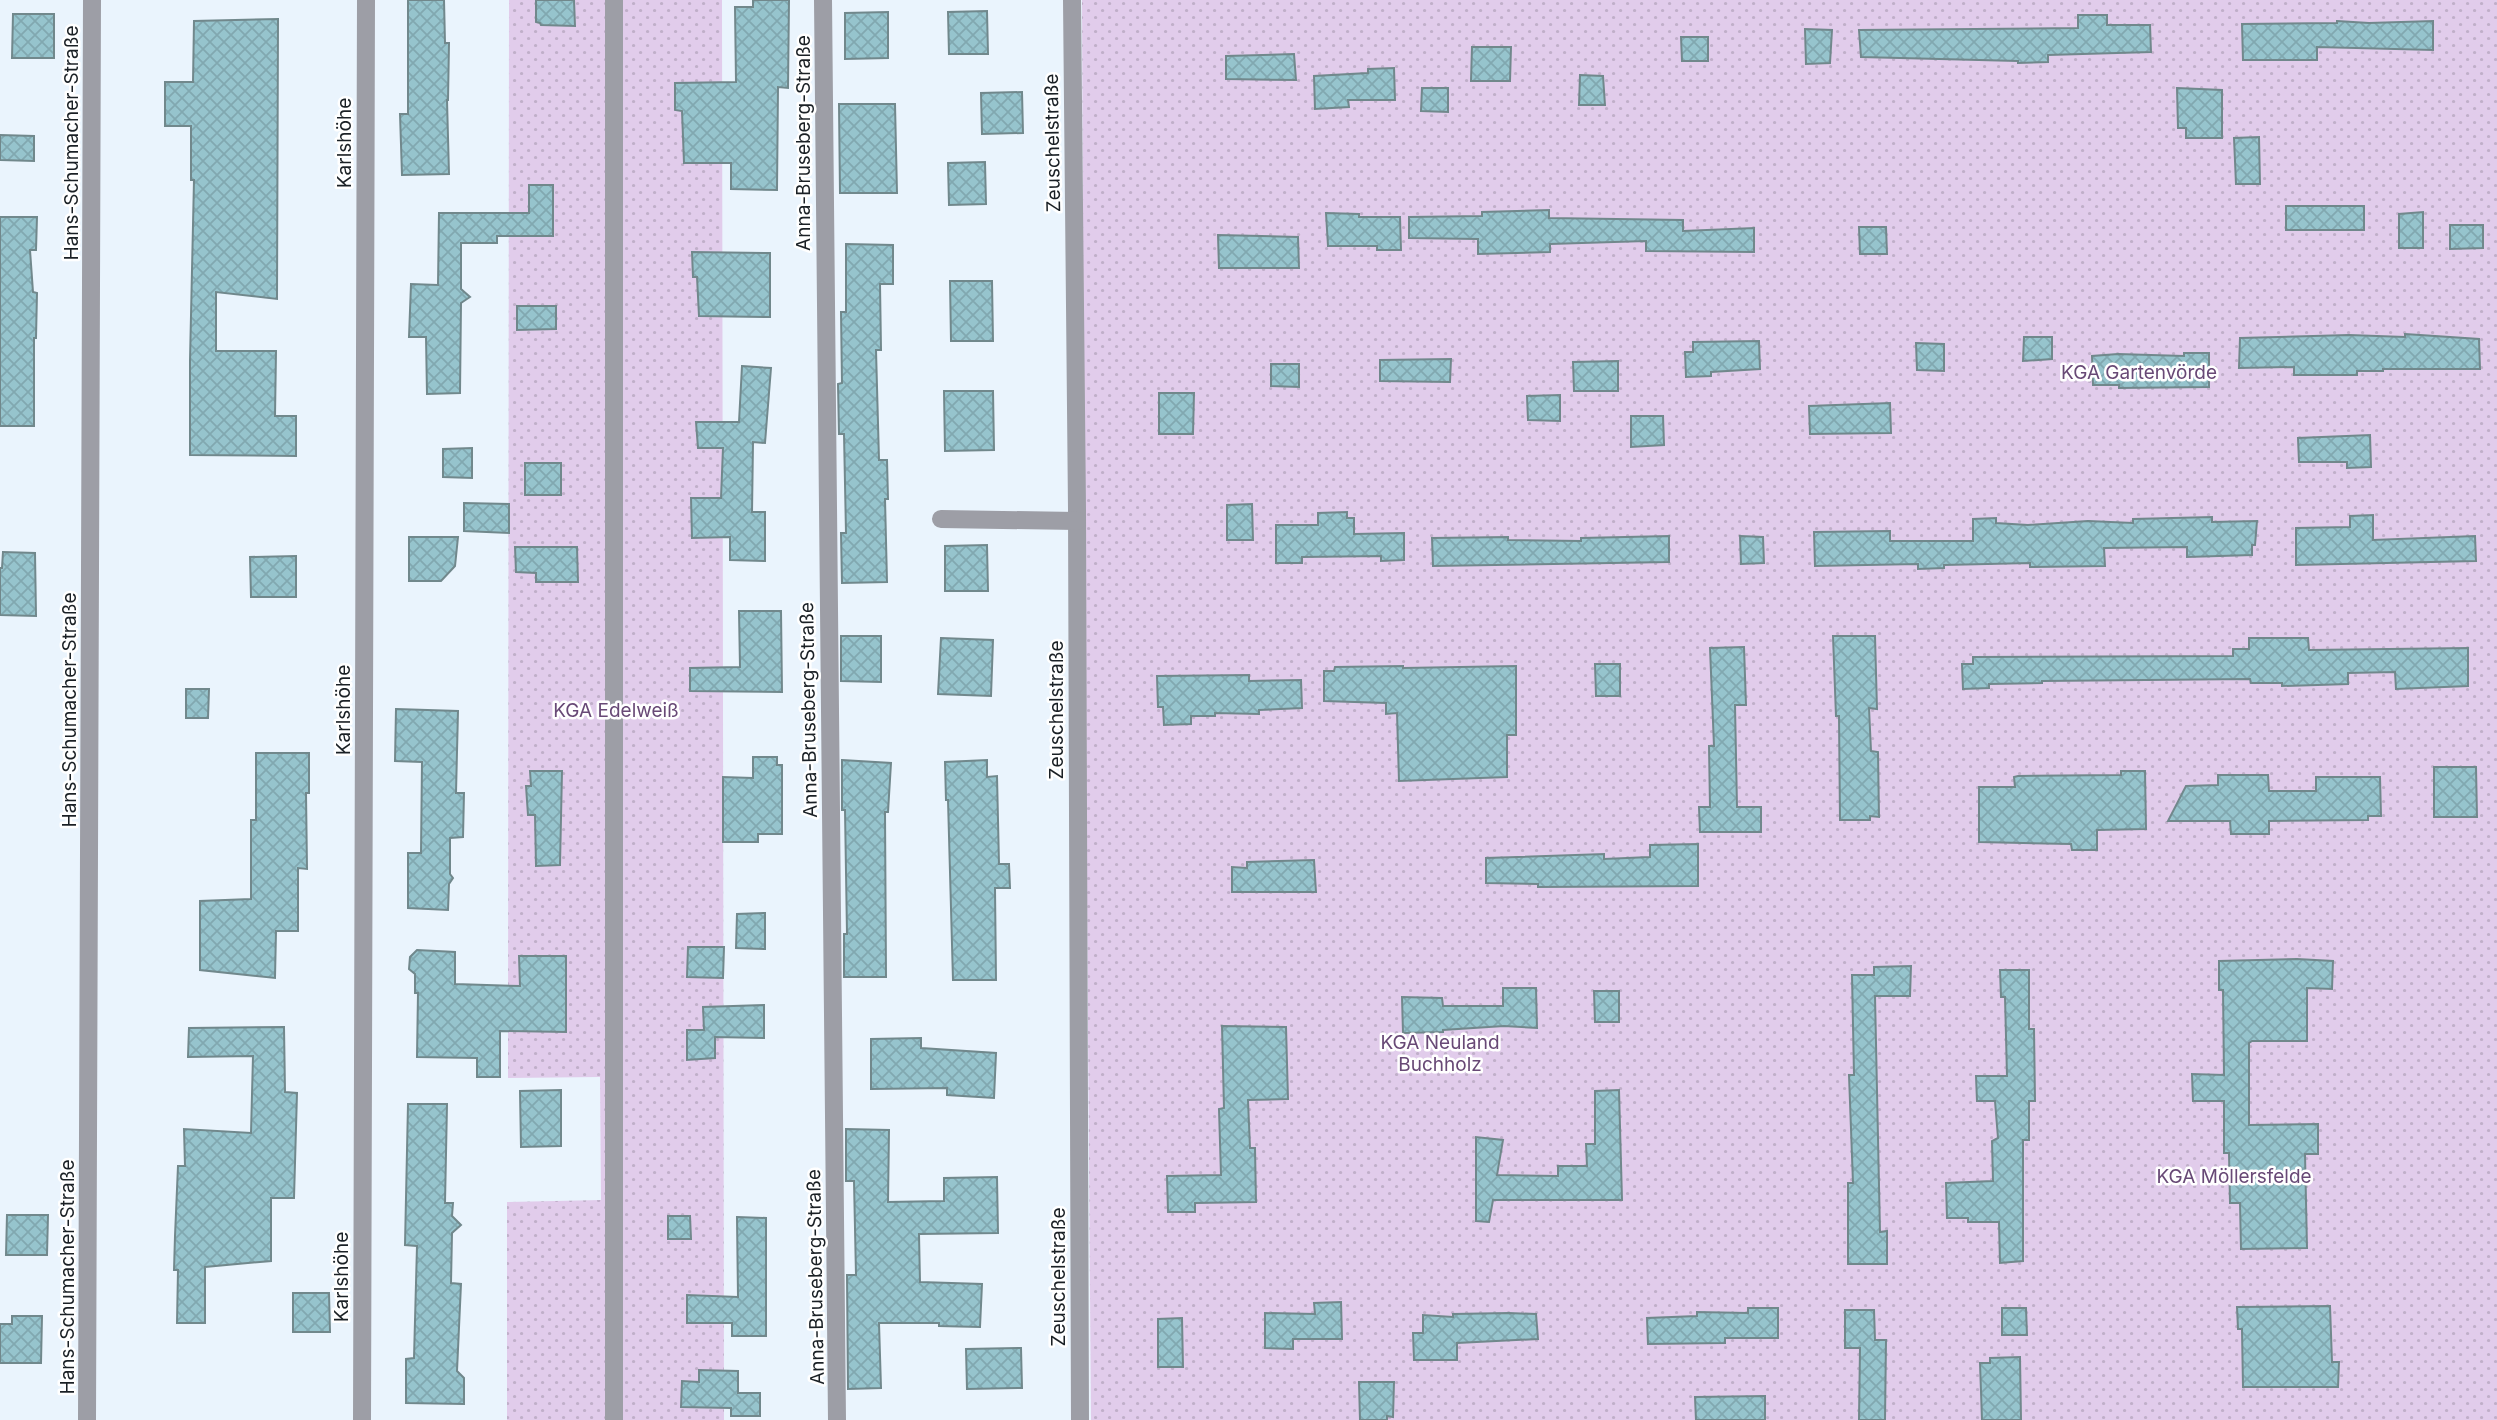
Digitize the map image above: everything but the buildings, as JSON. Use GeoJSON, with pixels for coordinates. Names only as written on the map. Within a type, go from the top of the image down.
{"type":"FeatureCollection","features":[{"type":"Feature","properties":{"kind":"street","name":"Hans-Schumacher-Straße"},"geometry":{"type":"LineString","coordinates":[[87,1420],[92,0]]}},
{"type":"Feature","properties":{"kind":"street","name":"Karlshöhe"},"geometry":{"type":"LineString","coordinates":[[362,1420],[366,0]]}},
{"type":"Feature","properties":{"kind":"street"},"geometry":{"type":"LineString","coordinates":[[614,0],[614,1420]]}},
{"type":"Feature","properties":{"kind":"street","name":"Anna-Bruseberg-Straße"},"geometry":{"type":"LineString","coordinates":[[823,0],[838,1420]]}},
{"type":"Feature","properties":{"kind":"street","name":"Zeuschelstraße"},"geometry":{"type":"LineString","coordinates":[[1072,0],[1080,1420]]}},
{"type":"Feature","properties":{"kind":"street"},"geometry":{"type":"LineString","coordinates":[[941,519],[1077,521]]}},
{"type":"Feature","properties":{"kind":"green space","name":"KGA Edelweiß"},"geometry":{"type":"Polygon","coordinates":[[[509,0],[722,0],[724,1420],[507,1420],[507,1202],[601,1200],[600,1077],[508,1078],[509,0]]]}},
{"type":"Feature","properties":{"kind":"green space"},"geometry":{"type":"Polygon","coordinates":[[[1082,0],[2497,0],[2497,1420],[1091,1420],[1082,0]]]}},
{"type":"Feature","properties":{"kind":"park label","name":"KGA Gartenvörde"},"geometry":{"type":"Point","coordinates":[2139,372]}},
{"type":"Feature","properties":{"kind":"park label","name":"KGA Neuland Buchholz"},"geometry":{"type":"Point","coordinates":[1440,1053]}},
{"type":"Feature","properties":{"kind":"park label","name":"KGA Möllersfelde"},"geometry":{"type":"Point","coordinates":[2234,1176]}}]}
